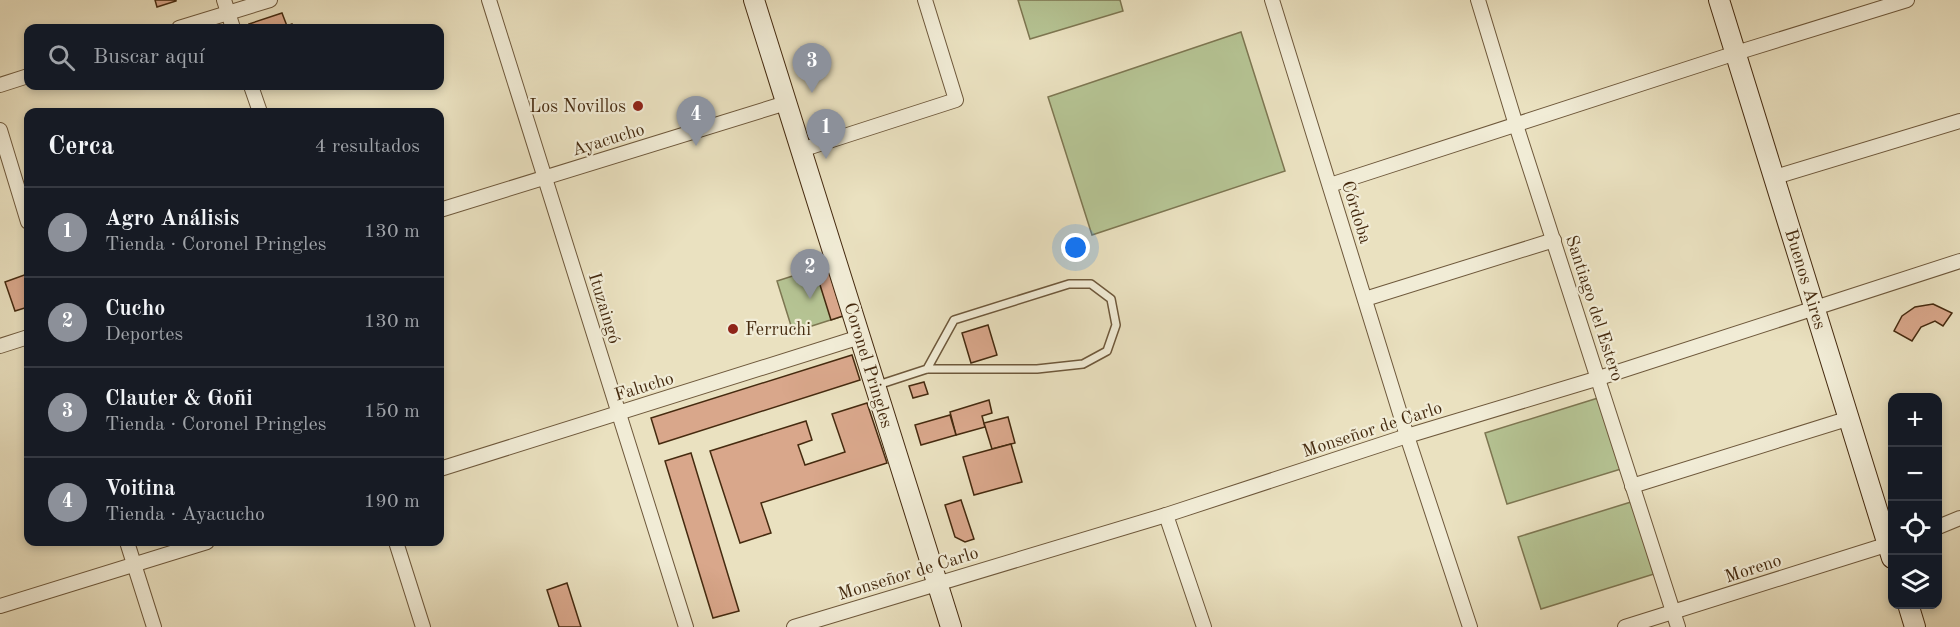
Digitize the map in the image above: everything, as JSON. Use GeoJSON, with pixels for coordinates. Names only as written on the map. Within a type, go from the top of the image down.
{"type":"FeatureCollection","features":[{"type":"Feature","properties":{"kind":"main road","name":"Coronel Pringles"},"geometry":{"type":"LineString","coordinates":[[754,0],[951,627]]}},
{"type":"Feature","properties":{"kind":"main road","name":"Buenos Aires"},"geometry":{"type":"LineString","coordinates":[[1719,0],[1888,538]]}},
{"type":"Feature","properties":{"kind":"main road"},"geometry":{"type":"LineString","coordinates":[[1910,609],[1915,627]]}},
{"type":"Feature","properties":{"kind":"street"},"geometry":{"type":"LineString","coordinates":[[188,24],[226,7],[270,0]]}},
{"type":"Feature","properties":{"kind":"street","name":"Ituzaingó"},"geometry":{"type":"LineString","coordinates":[[489,0],[686,627]]}},
{"type":"Feature","properties":{"kind":"street"},"geometry":{"type":"LineString","coordinates":[[801,150],[956,100],[925,0]]}},
{"type":"Feature","properties":{"kind":"street","name":"Santiago del Estero"},"geometry":{"type":"LineString","coordinates":[[1478,0],[1678,627]]}},
{"type":"Feature","properties":{"kind":"street"},"geometry":{"type":"LineString","coordinates":[[1330,185],[1907,0]]}},
{"type":"Feature","properties":{"kind":"street","name":"Córdoba"},"geometry":{"type":"LineString","coordinates":[[1274,1],[1407,435],[1470,627]]}},
{"type":"Feature","properties":{"kind":"street"},"geometry":{"type":"LineString","coordinates":[[226,7],[232,24]]}},
{"type":"Feature","properties":{"kind":"street"},"geometry":{"type":"LineString","coordinates":[[0,85],[24,77]]}},
{"type":"Feature","properties":{"kind":"street"},"geometry":{"type":"LineString","coordinates":[[252,90],[259,108]]}},
{"type":"Feature","properties":{"kind":"street","name":"Ayacucho"},"geometry":{"type":"LineString","coordinates":[[444,209],[786,103]]}},
{"type":"Feature","properties":{"kind":"street"},"geometry":{"type":"LineString","coordinates":[[1775,177],[1960,122]]}},
{"type":"Feature","properties":{"kind":"street"},"geometry":{"type":"LineString","coordinates":[[0,130],[24,209]]}},
{"type":"Feature","properties":{"kind":"street"},"geometry":{"type":"LineString","coordinates":[[1365,299],[1554,240]]}},
{"type":"Feature","properties":{"kind":"street","name":"Monseñor de Carlo"},"geometry":{"type":"LineString","coordinates":[[794,627],[937,582],[1166,515],[1407,435],[1599,378],[1960,261]]}},
{"type":"Feature","properties":{"kind":"street","name":"Falucho"},"geometry":{"type":"LineString","coordinates":[[444,468],[860,337]]}},
{"type":"Feature","properties":{"kind":"street"},"geometry":{"type":"LineString","coordinates":[[0,346],[24,338]]}},
{"type":"Feature","properties":{"kind":"street"},"geometry":{"type":"LineString","coordinates":[[1632,486],[1850,418]]}},
{"type":"Feature","properties":{"kind":"street"},"geometry":{"type":"LineString","coordinates":[[1166,515],[1204,627]]}},
{"type":"Feature","properties":{"kind":"street"},"geometry":{"type":"LineString","coordinates":[[1942,525],[1960,518]]}},
{"type":"Feature","properties":{"kind":"street"},"geometry":{"type":"LineString","coordinates":[[129,546],[154,627]]}},
{"type":"Feature","properties":{"kind":"street"},"geometry":{"type":"LineString","coordinates":[[0,606],[194,546]]}},
{"type":"Feature","properties":{"kind":"street"},"geometry":{"type":"LineString","coordinates":[[397,546],[423,627]]}},
{"type":"Feature","properties":{"kind":"street","name":"Moreno"},"geometry":{"type":"LineString","coordinates":[[1625,627],[1888,549]]}},
{"type":"Feature","properties":{"kind":"lane"},"geometry":{"type":"LineString","coordinates":[[875,386],[927,369],[1037,369],[1083,364],[1107,351],[1116,326],[1111,299],[1091,284],[1070,284],[954,320],[927,369]]}},
{"type":"Feature","properties":{"kind":"green space"},"geometry":{"type":"Polygon","coordinates":[[[1018,0],[1120,0],[1123,11],[1030,39],[1018,0]]]}},
{"type":"Feature","properties":{"kind":"green space"},"geometry":{"type":"Polygon","coordinates":[[[1241,32],[1285,171],[1092,235],[1048,97],[1241,32]]]}},
{"type":"Feature","properties":{"kind":"green space"},"geometry":{"type":"Polygon","coordinates":[[[827,265],[843,316],[793,332],[777,281],[827,265]]]}},
{"type":"Feature","properties":{"kind":"green space"},"geometry":{"type":"Polygon","coordinates":[[[1598,398],[1621,469],[1507,504],[1485,433],[1598,398]]]}},
{"type":"Feature","properties":{"kind":"green space"},"geometry":{"type":"Polygon","coordinates":[[[1631,502],[1654,574],[1541,609],[1518,537],[1631,502]]]}},
{"type":"Feature","properties":{"kind":"building"},"geometry":{"type":"Polygon","coordinates":[[[155,0],[176,0],[176,1],[157,7],[155,0]]]}},
{"type":"Feature","properties":{"kind":"building"},"geometry":{"type":"Polygon","coordinates":[[[282,13],[286,24],[249,24],[282,13]]]}},
{"type":"Feature","properties":{"kind":"building"},"geometry":{"type":"Polygon","coordinates":[[[827,265],[843,316],[831,320],[815,269],[827,265]]]}},
{"type":"Feature","properties":{"kind":"building"},"geometry":{"type":"Polygon","coordinates":[[[24,275],[24,308],[15,311],[5,282],[24,275]]]}},
{"type":"Feature","properties":{"kind":"building"},"geometry":{"type":"Polygon","coordinates":[[[1933,304],[1952,313],[1943,326],[1935,321],[1921,327],[1912,341],[1894,331],[1902,316],[1915,307],[1933,304]]]}},
{"type":"Feature","properties":{"kind":"building"},"geometry":{"type":"Polygon","coordinates":[[[988,325],[997,355],[971,363],[962,333],[988,325]]]}},
{"type":"Feature","properties":{"kind":"building"},"geometry":{"type":"Polygon","coordinates":[[[852,355],[860,380],[659,444],[651,418],[852,355]]]}},
{"type":"Feature","properties":{"kind":"building"},"geometry":{"type":"Polygon","coordinates":[[[924,382],[928,394],[913,398],[909,386],[924,382]]]}},
{"type":"Feature","properties":{"kind":"building"},"geometry":{"type":"Polygon","coordinates":[[[989,400],[992,413],[982,416],[985,427],[956,435],[950,412],[989,400]]]}},
{"type":"Feature","properties":{"kind":"building"},"geometry":{"type":"Polygon","coordinates":[[[867,403],[887,463],[761,503],[771,533],[740,543],[710,451],[806,421],[812,440],[798,445],[805,465],[845,452],[832,414],[867,403]]]}},
{"type":"Feature","properties":{"kind":"building"},"geometry":{"type":"Polygon","coordinates":[[[950,415],[956,435],[921,445],[915,425],[950,415]]]}},
{"type":"Feature","properties":{"kind":"building"},"geometry":{"type":"Polygon","coordinates":[[[1008,417],[1015,443],[992,449],[984,423],[1008,417]]]}},
{"type":"Feature","properties":{"kind":"building"},"geometry":{"type":"Polygon","coordinates":[[[1011,444],[1022,482],[974,495],[963,457],[1011,444]]]}},
{"type":"Feature","properties":{"kind":"building"},"geometry":{"type":"Polygon","coordinates":[[[691,453],[739,611],[713,618],[665,461],[691,453]]]}},
{"type":"Feature","properties":{"kind":"building"},"geometry":{"type":"Polygon","coordinates":[[[961,500],[974,539],[965,542],[955,537],[945,505],[961,500]]]}},
{"type":"Feature","properties":{"kind":"building"},"geometry":{"type":"Polygon","coordinates":[[[567,583],[581,627],[559,627],[547,590],[567,583]]]}},
{"type":"Feature","properties":{"kind":"place","name":"Clauter & Goñi"},"geometry":{"type":"Point","coordinates":[812,93]}},
{"type":"Feature","properties":{"kind":"place","name":"Los Novillos"},"geometry":{"type":"Point","coordinates":[638,106]}},
{"type":"Feature","properties":{"kind":"place","name":"Voitina"},"geometry":{"type":"Point","coordinates":[696,146]}},
{"type":"Feature","properties":{"kind":"place","name":"Agro Análisis"},"geometry":{"type":"Point","coordinates":[826,159]}},
{"type":"Feature","properties":{"kind":"place","name":"Cucho"},"geometry":{"type":"Point","coordinates":[810,299]}},
{"type":"Feature","properties":{"kind":"place","name":"Ferruchi"},"geometry":{"type":"Point","coordinates":[733,329]}}]}
